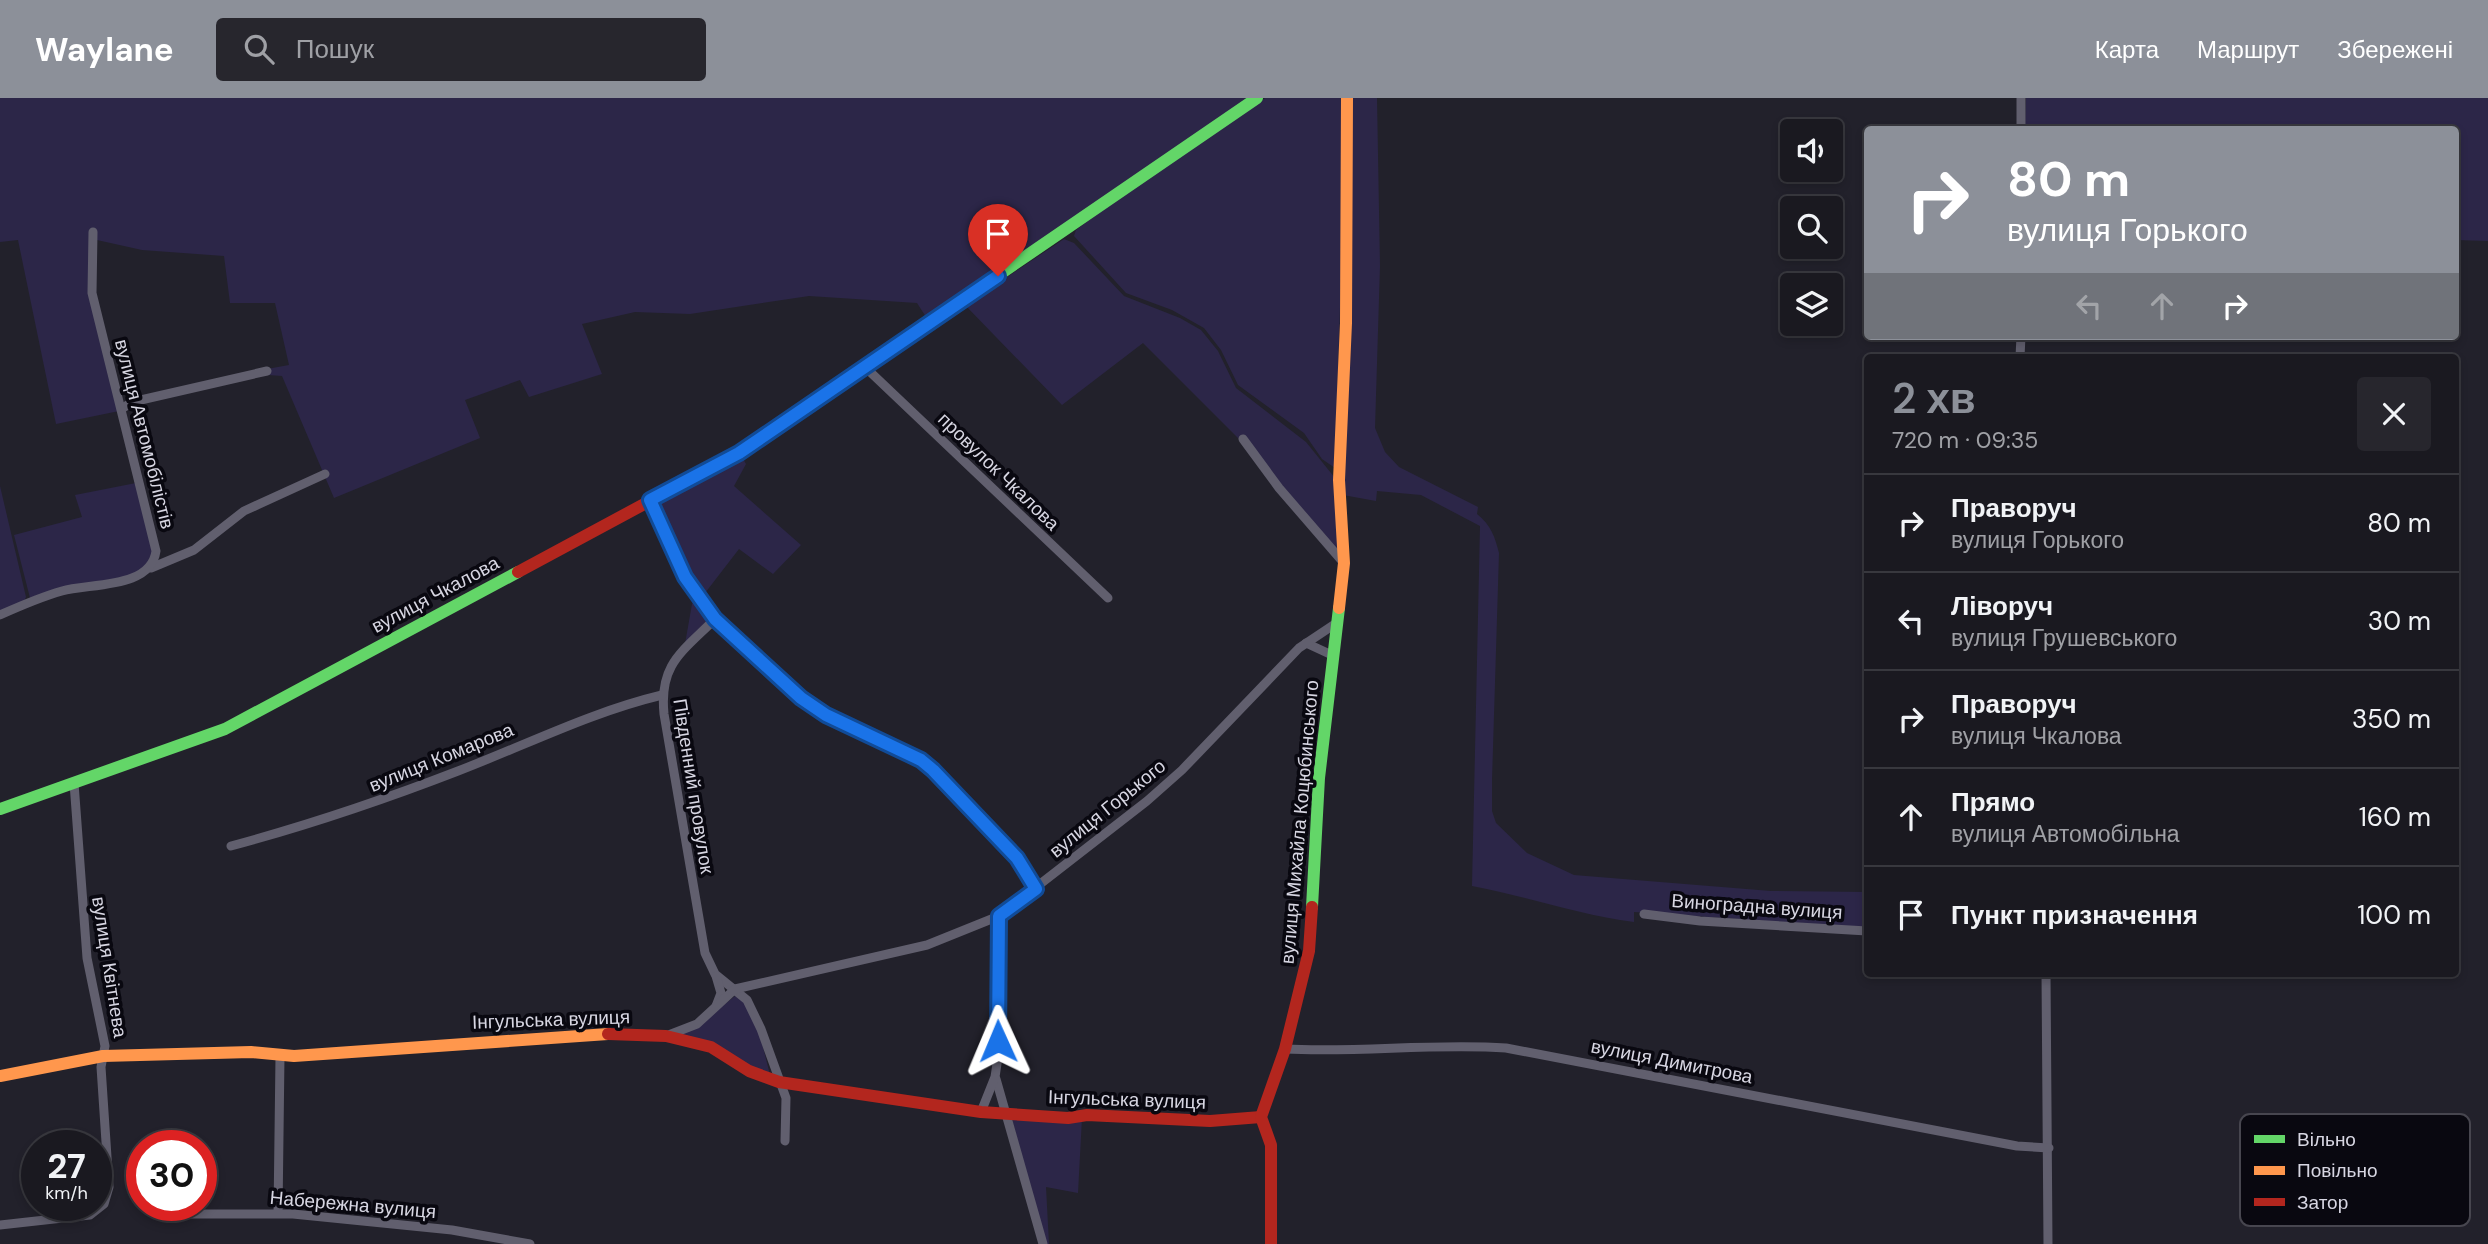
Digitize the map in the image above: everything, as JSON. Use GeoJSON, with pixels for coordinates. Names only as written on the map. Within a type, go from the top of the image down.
{"type":"FeatureCollection","features":[{"type":"Feature","properties":{"kind":"street","name":"вулиця Чкалова"},"geometry":{"type":"LineString","coordinates":[[0,809],[233,725],[739,453],[1257,98]]}},
{"type":"Feature","properties":{"kind":"street","name":"вулиця Михайла Коцюбинського"},"geometry":{"type":"LineString","coordinates":[[1261,1117],[1285,1049],[1309,951],[1318,835],[1319,778],[1344,563],[1339,480],[1346,323],[1346,98]]}},
{"type":"Feature","properties":{"kind":"street"},"geometry":{"type":"LineString","coordinates":[[2021,98],[2021,126]]}},
{"type":"Feature","properties":{"kind":"street","name":"вулиця Автомобілістів"},"geometry":{"type":"LineString","coordinates":[[93,232],[92,293],[156,551],[151,568]]}},
{"type":"Feature","properties":{"kind":"street","name":"провулок Чкалова"},"geometry":{"type":"LineString","coordinates":[[866,368],[1108,598]]}},
{"type":"Feature","properties":{"kind":"street"},"geometry":{"type":"LineString","coordinates":[[122,408],[132,402],[267,372]]}},
{"type":"Feature","properties":{"kind":"street"},"geometry":{"type":"LineString","coordinates":[[1243,439],[1279,488],[1344,563]]}},
{"type":"Feature","properties":{"kind":"street"},"geometry":{"type":"LineString","coordinates":[[0,615],[64,590],[96,588],[194,550],[244,511],[325,474]]}},
{"type":"Feature","properties":{"kind":"street"},"geometry":{"type":"LineString","coordinates":[[650,500],[685,577],[715,619],[801,698],[826,715],[921,760],[933,770],[1017,858],[1036,889]]}},
{"type":"Feature","properties":{"kind":"street","name":"Південний провулок"},"geometry":{"type":"LineString","coordinates":[[713,1010],[720,993],[705,953],[689,869],[662,684],[669,669],[715,619]]}},
{"type":"Feature","properties":{"kind":"street","name":"вулиця Горького"},"geometry":{"type":"LineString","coordinates":[[735,989],[927,945],[999,916],[1164,786],[1306,643],[1338,622]]}},
{"type":"Feature","properties":{"kind":"street"},"geometry":{"type":"LineString","coordinates":[[1306,643],[1334,656]]}},
{"type":"Feature","properties":{"kind":"street","name":"вулиця Комарова"},"geometry":{"type":"LineString","coordinates":[[231,846],[337,816],[461,770],[580,720],[662,695]]}},
{"type":"Feature","properties":{"kind":"street","name":"вулиця Квітнева"},"geometry":{"type":"LineString","coordinates":[[0,1225],[90,1215],[98,1212],[107,1198],[109,1157],[103,1056],[105,1046],[87,958],[74,783]]}},
{"type":"Feature","properties":{"kind":"street","name":"Виноградна вулиця"},"geometry":{"type":"LineString","coordinates":[[1644,914],[1714,922],[1864,931]]}},
{"type":"Feature","properties":{"kind":"street"},"geometry":{"type":"LineString","coordinates":[[981,1112],[995,1077],[998,1057],[999,916]]}},
{"type":"Feature","properties":{"kind":"street"},"geometry":{"type":"LineString","coordinates":[[715,974],[747,1000],[761,1029],[786,1098],[785,1141]]}},
{"type":"Feature","properties":{"kind":"street"},"geometry":{"type":"LineString","coordinates":[[2046,977],[2048,1244]]}},
{"type":"Feature","properties":{"kind":"street"},"geometry":{"type":"LineString","coordinates":[[666,1036],[697,1024],[735,989]]}},
{"type":"Feature","properties":{"kind":"street","name":"Інгульська вулиця"},"geometry":{"type":"LineString","coordinates":[[0,1076],[103,1056],[251,1052],[280,1056],[587,1033],[666,1036],[711,1047],[749,1071],[779,1082],[981,1112],[1068,1118],[1087,1115],[1210,1121],[1261,1117]]}},
{"type":"Feature","properties":{"kind":"street","name":"вулиця Димитрова"},"geometry":{"type":"LineString","coordinates":[[1285,1049],[1342,1051],[1461,1045],[1506,1048],[2017,1146],[2049,1149]]}},
{"type":"Feature","properties":{"kind":"street"},"geometry":{"type":"LineString","coordinates":[[278,1213],[280,1056]]}},
{"type":"Feature","properties":{"kind":"street"},"geometry":{"type":"LineString","coordinates":[[995,1077],[998,1092],[1008,1114],[1043,1244]]}},
{"type":"Feature","properties":{"kind":"street"},"geometry":{"type":"LineString","coordinates":[[1261,1117],[1271,1145],[1271,1244]]}},
{"type":"Feature","properties":{"kind":"street","name":"Набережна вулиця"},"geometry":{"type":"LineString","coordinates":[[217,1214],[278,1213],[452,1230],[530,1244]]}},
{"type":"Feature","properties":{"kind":"shaded area"},"geometry":{"type":"Polygon","coordinates":[[[0,98],[1251,98],[928,320],[917,303],[809,296],[690,314],[635,312],[582,324],[602,374],[529,397],[520,380],[465,400],[480,438],[334,498],[282,376],[268,375],[267,369],[289,365],[275,303],[230,303],[224,256],[142,250],[97,240],[88,261],[119,411],[56,424],[18,240],[0,242],[0,98]]]}},
{"type":"Feature","properties":{"kind":"shaded area"},"geometry":{"type":"Polygon","coordinates":[[[1265,98],[1342,98],[1342,243],[1335,468],[1322,459],[1304,433],[1238,385],[1221,350],[1204,328],[1172,310],[1126,293],[1074,236],[1076,230],[1096,215],[1265,98]]]}},
{"type":"Feature","properties":{"kind":"shaded area"},"geometry":{"type":"Polygon","coordinates":[[[1351,98],[1377,98],[1380,266],[1375,428],[1385,452],[1399,467],[1478,507],[1477,514],[1486,522],[1496,542],[1499,553],[1492,811],[1496,823],[1527,853],[1574,875],[1771,891],[1864,892],[1864,928],[1634,912],[1634,922],[1472,886],[1480,526],[1421,495],[1377,491],[1376,501],[1343,495],[1351,98]]]}},
{"type":"Feature","properties":{"kind":"shaded area"},"geometry":{"type":"Polygon","coordinates":[[[2026,98],[2488,98],[2488,241],[2459,240],[2459,126],[2025,126],[2026,98]]]}},
{"type":"Feature","properties":{"kind":"shaded area"},"geometry":{"type":"Polygon","coordinates":[[[1064,239],[1074,243],[1124,296],[1180,318],[1201,330],[1218,351],[1236,388],[1306,442],[1335,478],[1339,552],[1241,441],[1143,343],[1062,405],[965,305],[1064,239]]]}},
{"type":"Feature","properties":{"kind":"shaded area"},"geometry":{"type":"Polygon","coordinates":[[[742,457],[746,464],[734,486],[801,545],[773,574],[739,549],[702,597],[681,560],[658,503],[742,457]]]}},
{"type":"Feature","properties":{"kind":"shaded area"},"geometry":{"type":"Polygon","coordinates":[[[136,483],[153,550],[145,570],[96,586],[30,598],[14,535],[82,517],[75,495],[136,483]]]}},
{"type":"Feature","properties":{"kind":"shaded area"},"geometry":{"type":"Polygon","coordinates":[[[0,486],[26,597],[24,601],[0,613],[0,486]]]}},
{"type":"Feature","properties":{"kind":"shaded area"},"geometry":{"type":"Polygon","coordinates":[[[696,600],[708,619],[703,628],[685,644],[692,604],[696,600]]]}},
{"type":"Feature","properties":{"kind":"shaded area"},"geometry":{"type":"Polygon","coordinates":[[[735,996],[741,997],[759,1031],[770,1075],[675,1034],[715,1012],[735,996]]]}},
{"type":"Feature","properties":{"kind":"shaded area"},"geometry":{"type":"Polygon","coordinates":[[[1082,1118],[1078,1193],[1046,1187],[1049,1244],[1045,1244],[1012,1119],[1082,1118]]]}},
{"type":"Feature","properties":{"kind":"traffic: fast"},"geometry":{"type":"LineString","coordinates":[[949,309],[1257,98]]}},
{"type":"Feature","properties":{"kind":"traffic: fast"},"geometry":{"type":"LineString","coordinates":[[0,809],[225,729],[518,572]]}},
{"type":"Feature","properties":{"kind":"traffic: fast"},"geometry":{"type":"LineString","coordinates":[[1312,907],[1319,778],[1339,608]]}},
{"type":"Feature","properties":{"kind":"traffic: slow"},"geometry":{"type":"LineString","coordinates":[[1339,608],[1344,563],[1339,480],[1346,323],[1347,98]]}},
{"type":"Feature","properties":{"kind":"traffic: slow"},"geometry":{"type":"LineString","coordinates":[[0,1076],[103,1056],[251,1052],[294,1056],[608,1034]]}},
{"type":"Feature","properties":{"kind":"traffic: jam"},"geometry":{"type":"LineString","coordinates":[[518,572],[739,453],[949,309]]}},
{"type":"Feature","properties":{"kind":"traffic: jam"},"geometry":{"type":"LineString","coordinates":[[1271,1244],[1271,1145],[1261,1117],[1285,1049],[1309,951],[1312,907]]}},
{"type":"Feature","properties":{"kind":"traffic: jam"},"geometry":{"type":"LineString","coordinates":[[608,1034],[666,1036],[711,1047],[749,1071],[779,1082],[981,1112],[1068,1118],[1087,1115],[1210,1121],[1261,1117]]}},
{"type":"Feature","properties":{"kind":"route"},"geometry":{"type":"LineString","coordinates":[[998,276],[739,453],[650,500],[685,577],[715,619],[801,698],[826,715],[921,760],[971,806],[1017,858],[1036,889],[999,916],[998,1041]]}}]}
